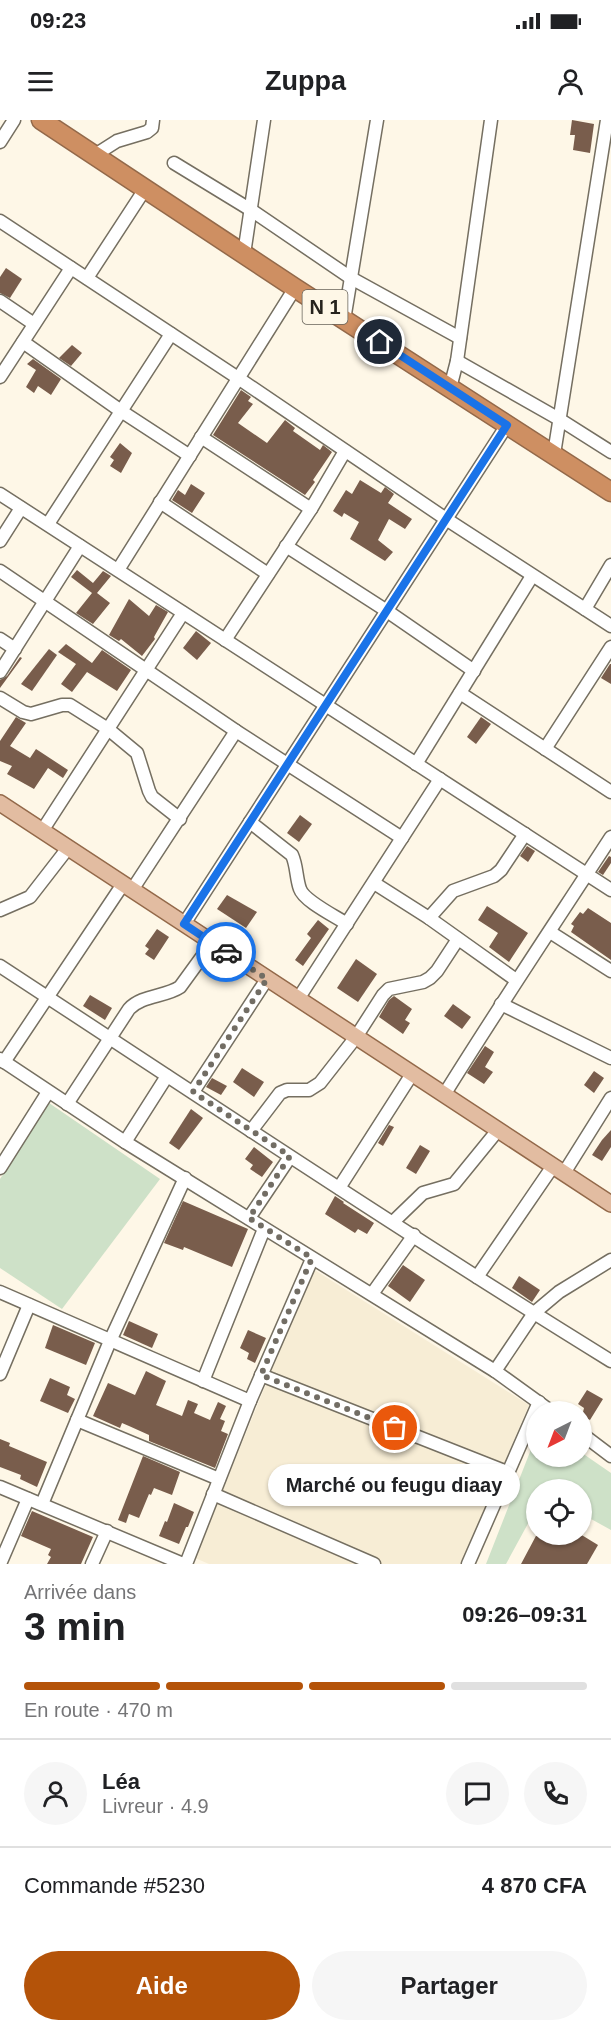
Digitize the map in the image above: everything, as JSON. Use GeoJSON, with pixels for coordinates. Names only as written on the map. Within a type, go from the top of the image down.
{"type":"FeatureCollection","features":[{"type":"Feature","properties":{"kind":"highway","name":"N 1"},"geometry":{"type":"LineString","coordinates":[[41,120],[344,320],[611,492]]}},
{"type":"Feature","properties":{"kind":"main road"},"geometry":{"type":"LineString","coordinates":[[0,803],[611,1204]]}},
{"type":"Feature","properties":{"kind":"street"},"geometry":{"type":"LineString","coordinates":[[0,142],[14,120]]}},
{"type":"Feature","properties":{"kind":"street"},"geometry":{"type":"LineString","coordinates":[[95,155],[117,141],[147,132],[152,128],[153,120]]}},
{"type":"Feature","properties":{"kind":"street"},"geometry":{"type":"LineString","coordinates":[[244,254],[264,120]]}},
{"type":"Feature","properties":{"kind":"street"},"geometry":{"type":"LineString","coordinates":[[344,320],[377,120]]}},
{"type":"Feature","properties":{"kind":"street"},"geometry":{"type":"LineString","coordinates":[[450,388],[457,362],[491,120]]}},
{"type":"Feature","properties":{"kind":"street"},"geometry":{"type":"LineString","coordinates":[[554,454],[607,120]]}},
{"type":"Feature","properties":{"kind":"street"},"geometry":{"type":"LineString","coordinates":[[174,163],[251,210],[351,278],[460,338]]}},
{"type":"Feature","properties":{"kind":"street"},"geometry":{"type":"LineString","coordinates":[[87,278],[145,189]]}},
{"type":"Feature","properties":{"kind":"street"},"geometry":{"type":"LineString","coordinates":[[0,221],[446,519],[611,626]]}},
{"type":"Feature","properties":{"kind":"street"},"geometry":{"type":"LineString","coordinates":[[0,377],[71,268]]}},
{"type":"Feature","properties":{"kind":"street"},"geometry":{"type":"LineString","coordinates":[[118,570],[295,288]]}},
{"type":"Feature","properties":{"kind":"street"},"geometry":{"type":"LineString","coordinates":[[0,302],[34,324]]}},
{"type":"Feature","properties":{"kind":"street"},"geometry":{"type":"LineString","coordinates":[[48,524],[171,334]]}},
{"type":"Feature","properties":{"kind":"street"},"geometry":{"type":"LineString","coordinates":[[23,342],[190,456]]}},
{"type":"Feature","properties":{"kind":"street"},"geometry":{"type":"LineString","coordinates":[[457,362],[559,419],[611,452]]}},
{"type":"Feature","properties":{"kind":"street"},"geometry":{"type":"LineString","coordinates":[[184,924],[507,425]]}},
{"type":"Feature","properties":{"kind":"street"},"geometry":{"type":"LineString","coordinates":[[201,437],[310,509]]}},
{"type":"Feature","properties":{"kind":"street"},"geometry":{"type":"LineString","coordinates":[[225,640],[345,451]]}},
{"type":"Feature","properties":{"kind":"street"},"geometry":{"type":"LineString","coordinates":[[0,494],[611,890]]}},
{"type":"Feature","properties":{"kind":"street"},"geometry":{"type":"LineString","coordinates":[[160,502],[268,574]]}},
{"type":"Feature","properties":{"kind":"street"},"geometry":{"type":"LineString","coordinates":[[0,541],[21,508]]}},
{"type":"Feature","properties":{"kind":"street"},"geometry":{"type":"LineString","coordinates":[[0,672],[80,546]]}},
{"type":"Feature","properties":{"kind":"street"},"geometry":{"type":"LineString","coordinates":[[286,546],[474,671]]}},
{"type":"Feature","properties":{"kind":"street"},"geometry":{"type":"LineString","coordinates":[[585,609],[611,566]]}},
{"type":"Feature","properties":{"kind":"street"},"geometry":{"type":"LineString","coordinates":[[0,571],[236,731],[402,838]]}},
{"type":"Feature","properties":{"kind":"street"},"geometry":{"type":"LineString","coordinates":[[416,764],[532,576]]}},
{"type":"Feature","properties":{"kind":"street"},"geometry":{"type":"LineString","coordinates":[[42,831],[183,613]]}},
{"type":"Feature","properties":{"kind":"street"},"geometry":{"type":"LineString","coordinates":[[0,639],[15,649]]}},
{"type":"Feature","properties":{"kind":"street"},"geometry":{"type":"LineString","coordinates":[[545,749],[611,646]]}},
{"type":"Feature","properties":{"kind":"street"},"geometry":{"type":"LineString","coordinates":[[460,693],[611,792]]}},
{"type":"Feature","properties":{"kind":"street"},"geometry":{"type":"LineString","coordinates":[[0,698],[23,712],[31,714],[70,705],[108,729],[137,753],[152,797],[180,819]]}},
{"type":"Feature","properties":{"kind":"street"},"geometry":{"type":"LineString","coordinates":[[236,731],[180,819],[2,1060],[125,1142],[495,1371],[538,1401]]}},
{"type":"Feature","properties":{"kind":"street"},"geometry":{"type":"LineString","coordinates":[[298,999],[440,779]]}},
{"type":"Feature","properties":{"kind":"street"},"geometry":{"type":"LineString","coordinates":[[250,822],[292,855],[301,892],[306,898],[346,924]]}},
{"type":"Feature","properties":{"kind":"street"},"geometry":{"type":"LineString","coordinates":[[429,918],[453,891],[494,876],[501,870],[525,834]]}},
{"type":"Feature","properties":{"kind":"street"},"geometry":{"type":"LineString","coordinates":[[444,1095],[516,980],[611,837]]}},
{"type":"Feature","properties":{"kind":"street"},"geometry":{"type":"LineString","coordinates":[[0,910],[30,897],[68,848]]}},
{"type":"Feature","properties":{"kind":"street"},"geometry":{"type":"LineString","coordinates":[[374,883],[429,918],[516,980]]}},
{"type":"Feature","properties":{"kind":"street"},"geometry":{"type":"LineString","coordinates":[[550,932],[611,971]]}},
{"type":"Feature","properties":{"kind":"street"},"geometry":{"type":"LineString","coordinates":[[251,1131],[280,1093],[287,1090],[309,1090],[320,1083],[356,1037],[389,989],[423,982],[430,978],[458,939]]}},
{"type":"Feature","properties":{"kind":"street"},"geometry":{"type":"LineString","coordinates":[[67,1104],[134,1004],[180,987],[212,943]]}},
{"type":"Feature","properties":{"kind":"street"},"geometry":{"type":"LineString","coordinates":[[0,966],[339,1188],[611,1361]]}},
{"type":"Feature","properties":{"kind":"street"},"geometry":{"type":"LineString","coordinates":[[193,1092],[267,979]]}},
{"type":"Feature","properties":{"kind":"street"},"geometry":{"type":"LineString","coordinates":[[501,1004],[611,1058]]}},
{"type":"Feature","properties":{"kind":"street"},"geometry":{"type":"LineString","coordinates":[[339,1188],[412,1074]]}},
{"type":"Feature","properties":{"kind":"street"},"geometry":{"type":"LineString","coordinates":[[125,1142],[167,1076]]}},
{"type":"Feature","properties":{"kind":"street"},"geometry":{"type":"LineString","coordinates":[[0,1168],[48,1092]]}},
{"type":"Feature","properties":{"kind":"street"},"geometry":{"type":"LineString","coordinates":[[477,1277],[611,1098]]}},
{"type":"Feature","properties":{"kind":"street"},"geometry":{"type":"LineString","coordinates":[[393,1222],[423,1193],[454,1184],[498,1130]]}},
{"type":"Feature","properties":{"kind":"street"},"geometry":{"type":"LineString","coordinates":[[249,1218],[290,1156]]}},
{"type":"Feature","properties":{"kind":"street"},"geometry":{"type":"LineString","coordinates":[[42,1504],[110,1341],[185,1178]]}},
{"type":"Feature","properties":{"kind":"street"},"geometry":{"type":"LineString","coordinates":[[203,1381],[264,1228]]}},
{"type":"Feature","properties":{"kind":"street"},"geometry":{"type":"LineString","coordinates":[[372,1294],[414,1235]]}},
{"type":"Feature","properties":{"kind":"street"},"geometry":{"type":"LineString","coordinates":[[0,1487],[185,1564],[250,1401],[312,1258]]}},
{"type":"Feature","properties":{"kind":"street"},"geometry":{"type":"LineString","coordinates":[[495,1371],[534,1313],[559,1292],[611,1260]]}},
{"type":"Feature","properties":{"kind":"street"},"geometry":{"type":"LineString","coordinates":[[0,1292],[250,1401]]}},
{"type":"Feature","properties":{"kind":"street"},"geometry":{"type":"LineString","coordinates":[[0,1374],[29,1305]]}},
{"type":"Feature","properties":{"kind":"street"},"geometry":{"type":"LineString","coordinates":[[261,1375],[507,1472]]}},
{"type":"Feature","properties":{"kind":"street"},"geometry":{"type":"LineString","coordinates":[[77,1420],[219,1479]]}},
{"type":"Feature","properties":{"kind":"street"},"geometry":{"type":"LineString","coordinates":[[468,1564],[526,1430]]}},
{"type":"Feature","properties":{"kind":"street"},"geometry":{"type":"LineString","coordinates":[[592,1442],[611,1456]]}},
{"type":"Feature","properties":{"kind":"street"},"geometry":{"type":"LineString","coordinates":[[213,1494],[374,1564]]}},
{"type":"Feature","properties":{"kind":"street"},"geometry":{"type":"LineString","coordinates":[[0,1564],[28,1499]]}},
{"type":"Feature","properties":{"kind":"street"},"geometry":{"type":"LineString","coordinates":[[92,1564],[107,1531]]}},
{"type":"Feature","properties":{"kind":"shaded area"},"geometry":{"type":"Polygon","coordinates":[[[313,1269],[526,1403],[526,1412],[461,1564],[209,1564],[195,1558],[313,1269]]]}},
{"type":"Feature","properties":{"kind":"green space"},"geometry":{"type":"Polygon","coordinates":[[[49,1103],[160,1179],[62,1309],[0,1268],[0,1179],[49,1103]]]}},
{"type":"Feature","properties":{"kind":"green space"},"geometry":{"type":"Polygon","coordinates":[[[592,1460],[611,1473],[611,1530],[592,1520],[592,1479],[526,1479],[526,1527],[506,1564],[486,1564],[526,1462],[526,1467],[592,1467],[592,1460]]]}},
{"type":"Feature","properties":{"kind":"building"},"geometry":{"type":"Polygon","coordinates":[[[572,120],[594,124],[590,153],[573,150],[575,135],[570,135],[572,120]]]}},
{"type":"Feature","properties":{"kind":"building"},"geometry":{"type":"Polygon","coordinates":[[[6,268],[22,279],[10,298],[0,293],[0,277],[6,268]]]}},
{"type":"Feature","properties":{"kind":"building"},"geometry":{"type":"Polygon","coordinates":[[[72,345],[82,353],[71,366],[59,358],[72,345]]]}},
{"type":"Feature","properties":{"kind":"building"},"geometry":{"type":"Polygon","coordinates":[[[33,359],[61,379],[51,395],[38,386],[34,393],[26,387],[36,370],[27,364],[33,359]]]}},
{"type":"Feature","properties":{"kind":"building"},"geometry":{"type":"Polygon","coordinates":[[[241,390],[251,397],[248,401],[253,404],[238,423],[267,443],[285,420],[295,428],[293,431],[320,450],[323,445],[332,452],[305,495],[213,435],[241,390]]]}},
{"type":"Feature","properties":{"kind":"building"},"geometry":{"type":"Polygon","coordinates":[[[120,443],[132,453],[121,473],[110,466],[114,460],[110,457],[120,443]]]}},
{"type":"Feature","properties":{"kind":"building"},"geometry":{"type":"Polygon","coordinates":[[[360,480],[381,493],[385,487],[394,494],[388,503],[412,519],[405,529],[389,519],[378,540],[393,552],[385,561],[350,539],[359,522],[344,513],[342,517],[333,511],[346,490],[352,494],[360,480]]]}},
{"type":"Feature","properties":{"kind":"building"},"geometry":{"type":"Polygon","coordinates":[[[191,484],[205,493],[192,513],[172,500],[178,490],[185,495],[191,484]]]}},
{"type":"Feature","properties":{"kind":"building"},"geometry":{"type":"Polygon","coordinates":[[[77,570],[93,583],[103,571],[111,576],[97,593],[110,603],[93,624],[76,613],[92,593],[71,577],[77,570]]]}},
{"type":"Feature","properties":{"kind":"building"},"geometry":{"type":"Polygon","coordinates":[[[129,599],[149,616],[156,605],[168,612],[155,639],[142,656],[121,639],[119,641],[109,635],[129,599]]]}},
{"type":"Feature","properties":{"kind":"building"},"geometry":{"type":"Polygon","coordinates":[[[196,631],[211,643],[197,660],[183,648],[196,631]]]}},
{"type":"Feature","properties":{"kind":"building"},"geometry":{"type":"Polygon","coordinates":[[[66,644],[92,663],[102,650],[131,670],[117,691],[87,672],[72,692],[61,684],[76,664],[58,652],[66,644]]]}},
{"type":"Feature","properties":{"kind":"building"},"geometry":{"type":"Polygon","coordinates":[[[49,649],[57,655],[32,691],[21,684],[49,649]]]}},
{"type":"Feature","properties":{"kind":"building"},"geometry":{"type":"Polygon","coordinates":[[[20,657],[22,658],[0,688],[0,680],[7,676],[20,657]]]}},
{"type":"Feature","properties":{"kind":"building"},"geometry":{"type":"Polygon","coordinates":[[[611,664],[611,684],[601,678],[611,664]]]}},
{"type":"Feature","properties":{"kind":"building"},"geometry":{"type":"Polygon","coordinates":[[[16,717],[26,723],[10,746],[30,758],[36,749],[68,770],[63,778],[48,768],[34,789],[7,774],[12,766],[0,761],[0,741],[16,717]]]}},
{"type":"Feature","properties":{"kind":"building"},"geometry":{"type":"Polygon","coordinates":[[[481,717],[491,724],[476,744],[467,737],[481,717]]]}},
{"type":"Feature","properties":{"kind":"building"},"geometry":{"type":"Polygon","coordinates":[[[300,815],[312,824],[299,842],[287,833],[300,815]]]}},
{"type":"Feature","properties":{"kind":"building"},"geometry":{"type":"Polygon","coordinates":[[[527,846],[535,851],[528,862],[520,856],[527,846]]]}},
{"type":"Feature","properties":{"kind":"building"},"geometry":{"type":"Polygon","coordinates":[[[609,856],[611,863],[603,875],[598,872],[609,856]]]}},
{"type":"Feature","properties":{"kind":"building"},"geometry":{"type":"Polygon","coordinates":[[[227,895],[257,912],[246,928],[217,909],[227,895]]]}},
{"type":"Feature","properties":{"kind":"building"},"geometry":{"type":"Polygon","coordinates":[[[487,906],[528,933],[509,962],[489,947],[498,933],[478,920],[487,906]]]}},
{"type":"Feature","properties":{"kind":"building"},"geometry":{"type":"Polygon","coordinates":[[[588,908],[611,923],[611,960],[571,932],[574,926],[571,924],[580,912],[583,914],[588,908]]]}},
{"type":"Feature","properties":{"kind":"building"},"geometry":{"type":"Polygon","coordinates":[[[318,920],[329,929],[303,966],[295,960],[311,938],[307,934],[318,920]]]}},
{"type":"Feature","properties":{"kind":"building"},"geometry":{"type":"Polygon","coordinates":[[[157,929],[169,937],[154,960],[145,954],[149,949],[145,946],[157,929]]]}},
{"type":"Feature","properties":{"kind":"building"},"geometry":{"type":"Polygon","coordinates":[[[356,959],[377,974],[358,1002],[337,988],[356,959]]]}},
{"type":"Feature","properties":{"kind":"building"},"geometry":{"type":"Polygon","coordinates":[[[90,995],[112,1008],[105,1020],[83,1006],[90,995]]]}},
{"type":"Feature","properties":{"kind":"building"},"geometry":{"type":"Polygon","coordinates":[[[394,996],[412,1009],[405,1020],[410,1023],[403,1034],[379,1017],[394,996]]]}},
{"type":"Feature","properties":{"kind":"building"},"geometry":{"type":"Polygon","coordinates":[[[453,1004],[471,1017],[462,1029],[444,1016],[453,1004]]]}},
{"type":"Feature","properties":{"kind":"building"},"geometry":{"type":"Polygon","coordinates":[[[485,1046],[494,1052],[485,1067],[493,1072],[484,1084],[467,1073],[485,1046]]]}},
{"type":"Feature","properties":{"kind":"building"},"geometry":{"type":"Polygon","coordinates":[[[242,1068],[264,1082],[254,1097],[233,1082],[242,1068]]]}},
{"type":"Feature","properties":{"kind":"building"},"geometry":{"type":"Polygon","coordinates":[[[594,1071],[604,1078],[594,1093],[584,1085],[594,1071]]]}},
{"type":"Feature","properties":{"kind":"building"},"geometry":{"type":"Polygon","coordinates":[[[212,1078],[227,1086],[221,1095],[206,1087],[212,1078]]]}},
{"type":"Feature","properties":{"kind":"building"},"geometry":{"type":"Polygon","coordinates":[[[191,1109],[203,1118],[179,1150],[169,1143],[191,1109]]]}},
{"type":"Feature","properties":{"kind":"building"},"geometry":{"type":"Polygon","coordinates":[[[389,1125],[394,1127],[383,1146],[378,1143],[389,1125]]]}},
{"type":"Feature","properties":{"kind":"building"},"geometry":{"type":"Polygon","coordinates":[[[611,1130],[611,1147],[602,1161],[592,1155],[611,1130]]]}},
{"type":"Feature","properties":{"kind":"building"},"geometry":{"type":"Polygon","coordinates":[[[420,1145],[430,1151],[416,1174],[406,1168],[420,1145]]]}},
{"type":"Feature","properties":{"kind":"building"},"geometry":{"type":"Polygon","coordinates":[[[254,1147],[273,1162],[262,1177],[250,1169],[253,1165],[245,1159],[254,1147]]]}},
{"type":"Feature","properties":{"kind":"building"},"geometry":{"type":"Polygon","coordinates":[[[335,1196],[374,1223],[367,1234],[358,1229],[355,1233],[325,1214],[335,1196]]]}},
{"type":"Feature","properties":{"kind":"building"},"geometry":{"type":"Polygon","coordinates":[[[183,1201],[248,1229],[232,1267],[184,1247],[183,1250],[164,1243],[183,1201]]]}},
{"type":"Feature","properties":{"kind":"building"},"geometry":{"type":"Polygon","coordinates":[[[403,1265],[425,1280],[410,1302],[388,1286],[403,1265]]]}},
{"type":"Feature","properties":{"kind":"building"},"geometry":{"type":"Polygon","coordinates":[[[519,1276],[540,1290],[532,1302],[512,1288],[519,1276]]]}},
{"type":"Feature","properties":{"kind":"building"},"geometry":{"type":"Polygon","coordinates":[[[129,1321],[158,1334],[152,1348],[123,1335],[129,1321]]]}},
{"type":"Feature","properties":{"kind":"building"},"geometry":{"type":"Polygon","coordinates":[[[53,1325],[95,1343],[86,1365],[45,1348],[53,1325]]]}},
{"type":"Feature","properties":{"kind":"building"},"geometry":{"type":"Polygon","coordinates":[[[248,1330],[266,1338],[255,1363],[247,1359],[249,1353],[240,1348],[248,1330]]]}},
{"type":"Feature","properties":{"kind":"building"},"geometry":{"type":"Polygon","coordinates":[[[146,1371],[166,1381],[156,1405],[182,1416],[188,1400],[198,1404],[194,1413],[210,1420],[218,1402],[226,1406],[220,1419],[225,1421],[221,1431],[228,1434],[215,1468],[149,1441],[149,1435],[122,1423],[120,1428],[93,1416],[108,1383],[135,1395],[146,1371]]]}},
{"type":"Feature","properties":{"kind":"building"},"geometry":{"type":"Polygon","coordinates":[[[50,1378],[70,1387],[67,1395],[75,1399],[68,1413],[40,1401],[50,1378]]]}},
{"type":"Feature","properties":{"kind":"building"},"geometry":{"type":"Polygon","coordinates":[[[587,1390],[603,1399],[592,1417],[592,1401],[580,1401],[587,1390]]]}},
{"type":"Feature","properties":{"kind":"building"},"geometry":{"type":"Polygon","coordinates":[[[0,1439],[10,1443],[9,1446],[47,1462],[37,1487],[20,1479],[21,1475],[0,1467],[0,1439]]]}},
{"type":"Feature","properties":{"kind":"building"},"geometry":{"type":"Polygon","coordinates":[[[143,1456],[180,1472],[172,1495],[154,1488],[139,1518],[129,1514],[126,1523],[118,1520],[143,1456]]]}},
{"type":"Feature","properties":{"kind":"building"},"geometry":{"type":"Polygon","coordinates":[[[174,1503],[194,1512],[179,1544],[159,1536],[174,1503]]]}},
{"type":"Feature","properties":{"kind":"building"},"geometry":{"type":"Polygon","coordinates":[[[32,1511],[93,1537],[81,1564],[47,1564],[51,1557],[48,1555],[51,1549],[21,1536],[32,1511]]]}},
{"type":"Feature","properties":{"kind":"building"},"geometry":{"type":"Polygon","coordinates":[[[592,1541],[598,1545],[587,1564],[521,1564],[531,1545],[592,1545],[592,1541]]]}},
{"type":"Feature","properties":{"kind":"way so far"},"geometry":{"type":"LineString","coordinates":[[226,952],[267,979],[193,1092],[290,1156],[249,1218],[312,1258],[261,1375],[395,1428]]}},
{"type":"Feature","properties":{"kind":"place","name":"Marché ou feugu diaay"},"geometry":{"type":"Point","coordinates":[395,1428]}},
{"type":"Feature","properties":{"kind":"route"},"geometry":{"type":"LineString","coordinates":[[226,952],[184,924],[507,425],[380,342]]}}]}
